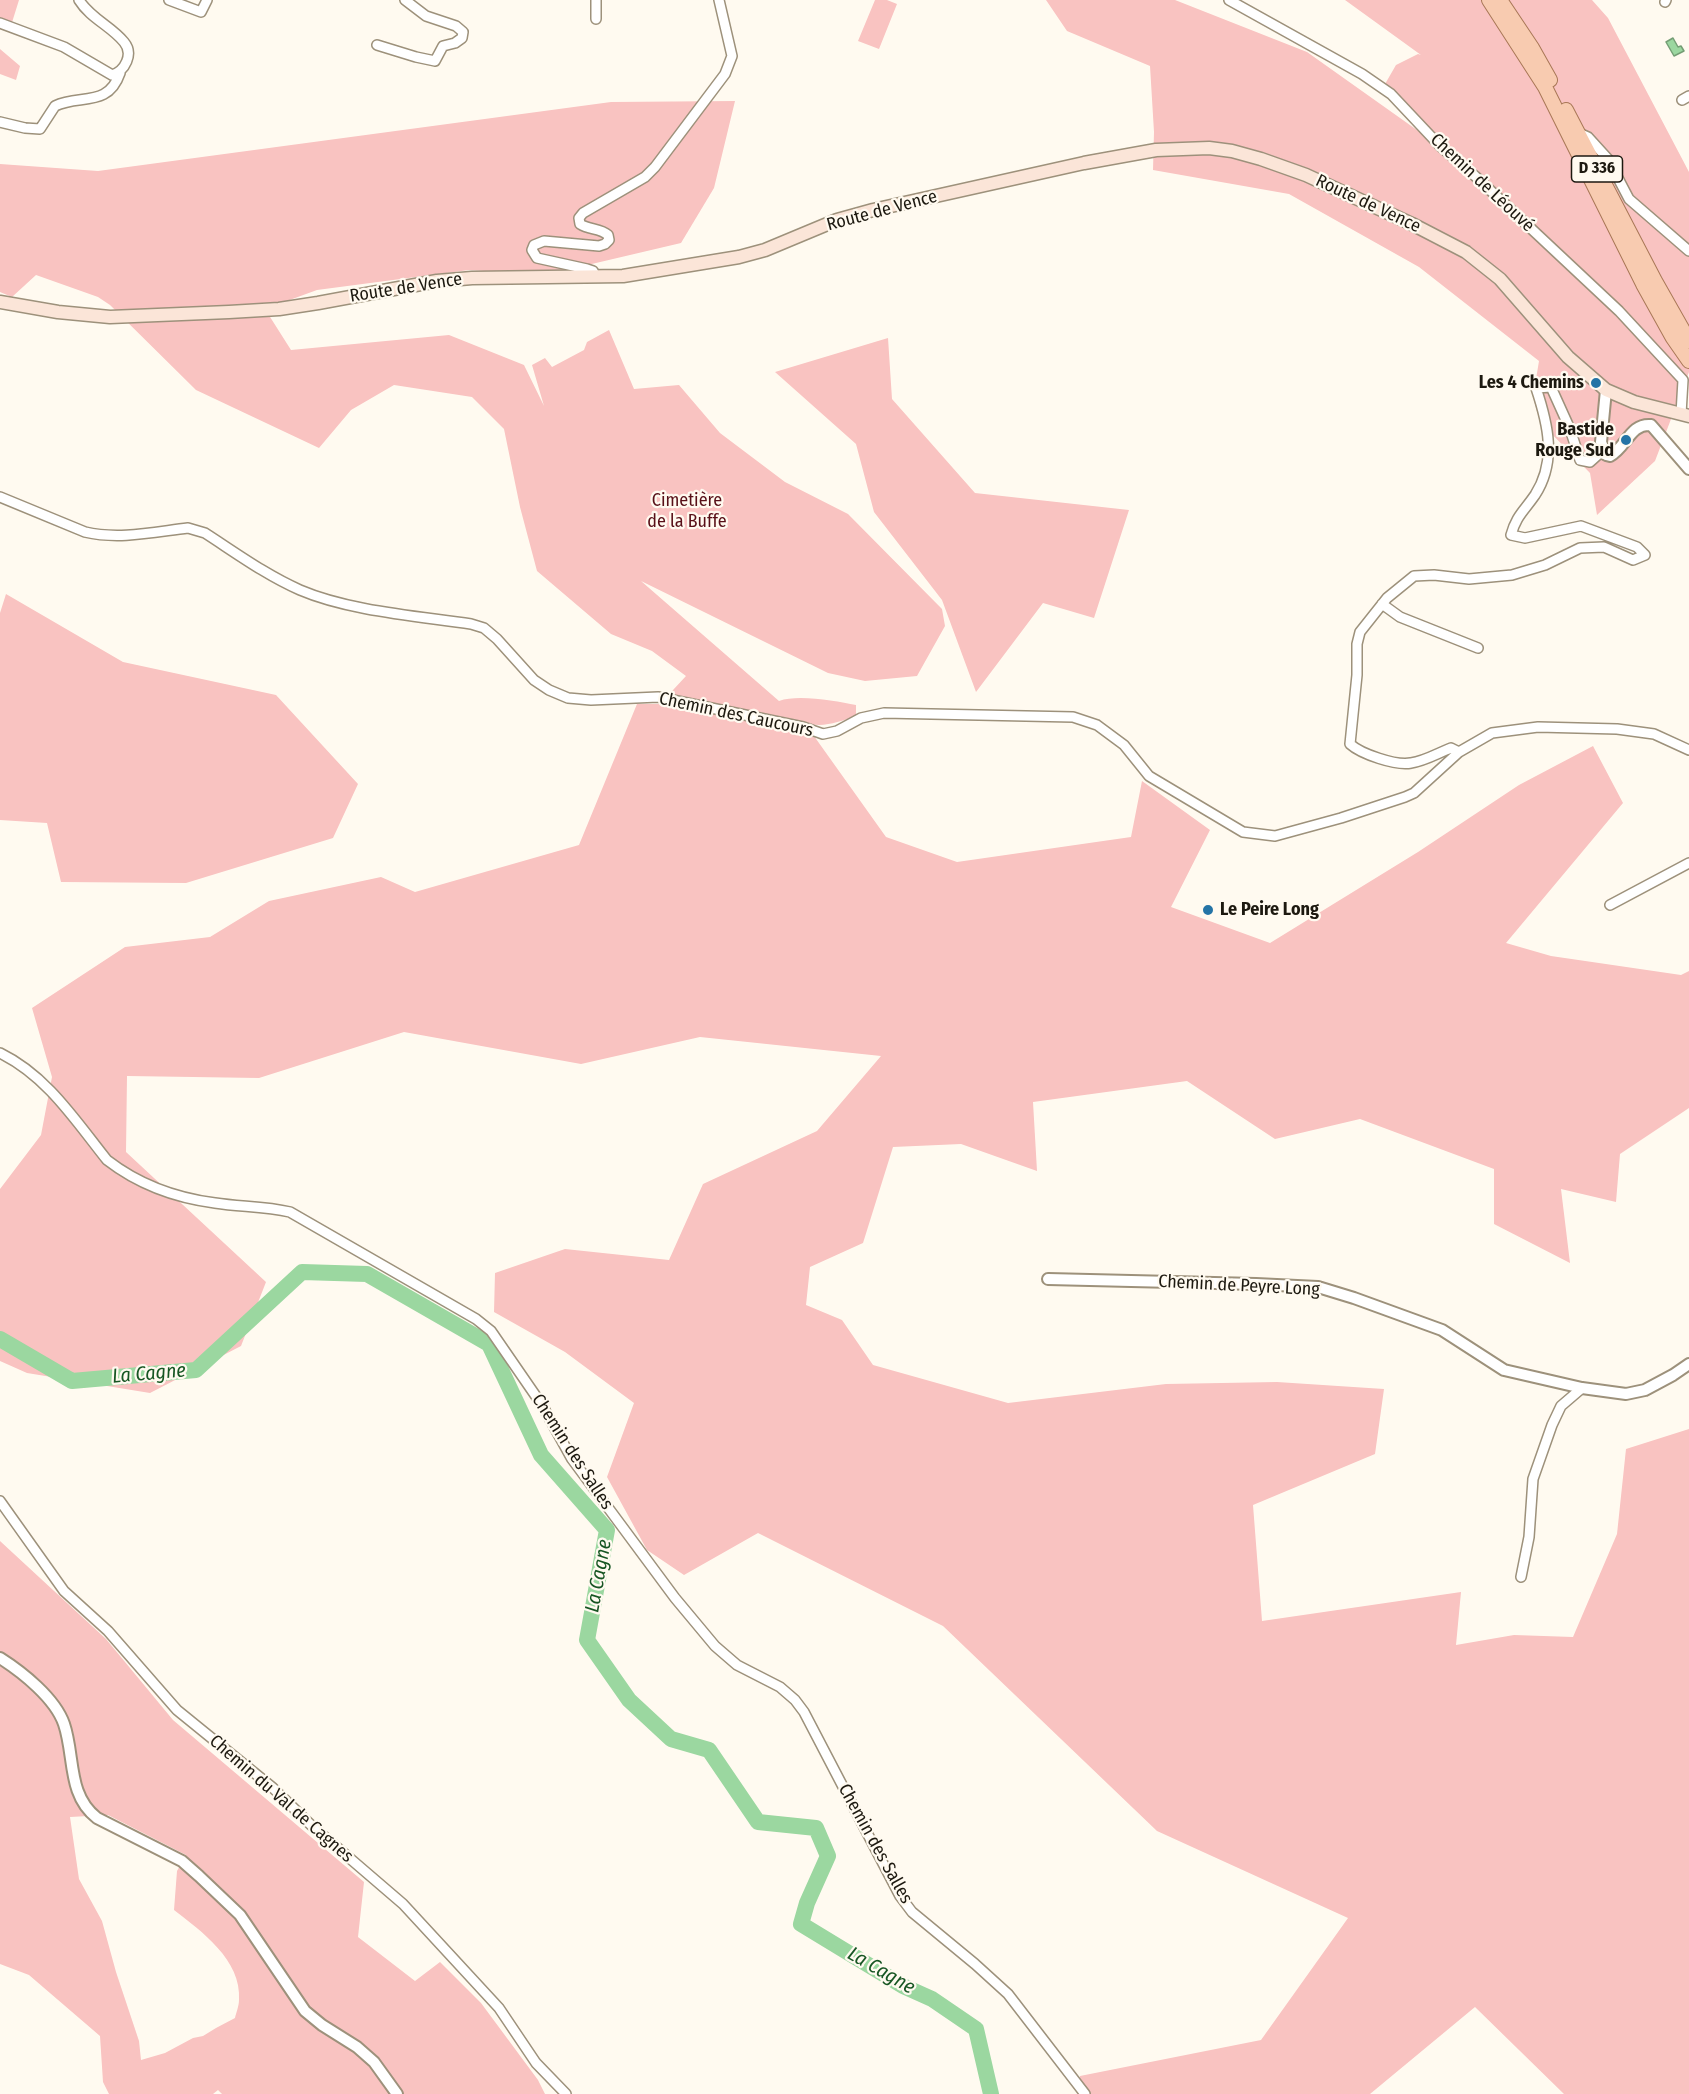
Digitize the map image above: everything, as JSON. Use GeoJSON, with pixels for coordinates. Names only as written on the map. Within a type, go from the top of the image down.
{"type":"FeatureCollection","features":[{"type":"Feature","properties":{"kind":"main road","name":"D 336"},"geometry":{"type":"LineString","coordinates":[[1489,0],[1545,87],[1648,293],[1689,362]]}},
{"type":"Feature","properties":{"kind":"main road","name":"D 336"},"geometry":{"type":"LineString","coordinates":[[1500,0],[1532,48],[1591,153],[1655,281],[1689,341]]}},
{"type":"Feature","properties":{"kind":"main road","name":"Route de Vence"},"geometry":{"type":"LineString","coordinates":[[0,302],[58,312],[110,317],[229,312],[308,305],[437,281],[472,278],[623,276],[721,261],[765,250],[820,226],[873,210],[1072,166],[1156,150],[1209,148],[1232,151],[1282,165],[1412,224],[1466,252],[1500,279],[1568,357],[1606,390],[1634,402],[1686,415]]}},
{"type":"Feature","properties":{"kind":"street"},"geometry":{"type":"LineString","coordinates":[[0,122],[40,129],[56,106],[104,95],[117,82],[126,65],[129,52],[125,42],[84,8],[79,0]]}},
{"type":"Feature","properties":{"kind":"street"},"geometry":{"type":"LineString","coordinates":[[169,0],[201,12],[207,0]]}},
{"type":"Feature","properties":{"kind":"street"},"geometry":{"type":"LineString","coordinates":[[377,45],[435,61],[443,46],[455,43],[462,38],[463,32],[456,26],[426,16],[405,0]]}},
{"type":"Feature","properties":{"kind":"street"},"geometry":{"type":"LineString","coordinates":[[596,0],[596,19]]}},
{"type":"Feature","properties":{"kind":"street"},"geometry":{"type":"LineString","coordinates":[[596,277],[593,271],[587,269],[537,258],[532,250],[534,245],[544,241],[599,246],[609,240],[605,232],[586,228],[580,224],[579,218],[583,213],[645,177],[655,167],[729,66],[732,57],[719,0]]}},
{"type":"Feature","properties":{"kind":"street","name":"Chemin de Léouvé"},"geometry":{"type":"LineString","coordinates":[[1228,0],[1362,74],[1391,94],[1440,146],[1619,311],[1683,380],[1686,415]]}},
{"type":"Feature","properties":{"kind":"street"},"geometry":{"type":"LineString","coordinates":[[0,23],[64,46],[112,75],[120,73]]}},
{"type":"Feature","properties":{"kind":"street"},"geometry":{"type":"LineString","coordinates":[[1564,124],[1572,131],[1582,151],[1608,159],[1629,199],[1689,251]]}},
{"type":"Feature","properties":{"kind":"street"},"geometry":{"type":"LineString","coordinates":[[1591,153],[1594,187]]}},
{"type":"Feature","properties":{"kind":"street"},"geometry":{"type":"LineString","coordinates":[[1689,469],[1651,425],[1638,427],[1618,452],[1610,456],[1600,453],[1590,462],[1580,460],[1570,429],[1551,387],[1536,388],[1550,440],[1546,472],[1536,494],[1515,521],[1511,535],[1526,538],[1581,526],[1637,547],[1645,555],[1633,560],[1604,547],[1580,548],[1545,565],[1512,575],[1469,579],[1434,575],[1414,576],[1382,604],[1360,632],[1357,644],[1357,675],[1350,744],[1356,749],[1381,759],[1407,764],[1451,748],[1459,752],[1492,733],[1538,727],[1617,729],[1654,734],[1689,750]]}},
{"type":"Feature","properties":{"kind":"street"},"geometry":{"type":"LineString","coordinates":[[1606,390],[1601,442],[1606,455]]}},
{"type":"Feature","properties":{"kind":"street","name":"Chemin des Caucours"},"geometry":{"type":"LineString","coordinates":[[0,497],[94,534],[127,535],[195,529],[278,579],[318,596],[372,609],[484,628],[534,680],[549,690],[568,698],[591,700],[657,697],[802,727],[823,734],[837,731],[861,718],[884,713],[1073,717],[1097,725],[1124,745],[1149,776],[1243,832],[1275,836],[1405,797],[1414,793],[1459,752]]}},
{"type":"Feature","properties":{"kind":"street"},"geometry":{"type":"LineString","coordinates":[[1382,604],[1400,617],[1478,648]]}},
{"type":"Feature","properties":{"kind":"street"},"geometry":{"type":"LineString","coordinates":[[1610,905],[1689,863]]}},
{"type":"Feature","properties":{"kind":"street","name":"Chemin des Salles"},"geometry":{"type":"LineString","coordinates":[[0,1053],[28,1069],[43,1082],[107,1160],[120,1170],[154,1188],[186,1197],[216,1203],[271,1207],[290,1212],[476,1319],[491,1331],[542,1405],[572,1459],[675,1598],[715,1646],[737,1665],[780,1687],[800,1706],[900,1896],[912,1912],[1008,1994],[1085,2094]]}},
{"type":"Feature","properties":{"kind":"street","name":"Chemin de Peyre Long"},"geometry":{"type":"LineString","coordinates":[[1048,1279],[1318,1287],[1442,1330],[1504,1370],[1582,1388],[1626,1394],[1645,1390],[1689,1364]]}},
{"type":"Feature","properties":{"kind":"street"},"geometry":{"type":"LineString","coordinates":[[1521,1577],[1529,1537],[1533,1479],[1561,1406],[1582,1388]]}},
{"type":"Feature","properties":{"kind":"street","name":"Chemin du Val de Cagnes"},"geometry":{"type":"LineString","coordinates":[[0,1501],[64,1592],[108,1631],[177,1710],[273,1788],[311,1826],[403,1904],[498,2008],[536,2063],[566,2094]]}},
{"type":"Feature","properties":{"kind":"street"},"geometry":{"type":"LineString","coordinates":[[0,1658],[21,1672],[40,1691],[64,1722],[77,1793],[90,1813],[182,1862],[199,1876],[240,1915],[305,2011],[322,2025],[357,2047],[374,2062],[397,2094]]}},
{"type":"Feature","properties":{"kind":"green space"},"geometry":{"type":"Polygon","coordinates":[[[0,0],[19,0],[9,32],[0,29],[0,0]]]}},
{"type":"Feature","properties":{"kind":"green space"},"geometry":{"type":"Polygon","coordinates":[[[875,0],[887,0],[897,4],[879,49],[858,41],[875,0]]]}},
{"type":"Feature","properties":{"kind":"green space"},"geometry":{"type":"Polygon","coordinates":[[[1046,0],[1175,0],[1307,52],[1424,135],[1381,91],[1396,65],[1418,54],[1421,55],[1345,0],[1592,0],[1608,18],[1689,172],[1689,372],[1655,461],[1597,515],[1590,473],[1540,422],[1533,397],[1539,361],[1419,267],[1289,194],[1153,170],[1154,132],[1150,66],[1067,31],[1046,0]]]}},
{"type":"Feature","properties":{"kind":"green space"},"geometry":{"type":"Polygon","coordinates":[[[0,49],[20,66],[16,80],[0,74],[0,49]]]}},
{"type":"Feature","properties":{"kind":"green space","name":"Cimetière de la Buffe"},"geometry":{"type":"Polygon","coordinates":[[[735,101],[714,188],[681,243],[545,275],[469,270],[317,290],[265,309],[291,350],[449,335],[524,365],[544,406],[532,365],[545,358],[552,367],[584,350],[587,342],[609,330],[634,389],[679,385],[720,433],[785,482],[848,514],[942,609],[945,626],[917,676],[865,681],[828,673],[641,581],[779,701],[806,698],[856,705],[856,716],[823,725],[804,722],[886,837],[957,862],[1131,837],[1142,781],[1210,830],[1171,907],[1270,943],[1418,852],[1519,785],[1593,746],[1623,803],[1506,943],[1551,956],[1681,975],[1689,971],[1689,1108],[1620,1154],[1616,1202],[1561,1189],[1570,1263],[1494,1224],[1494,1169],[1360,1119],[1275,1139],[1187,1081],[1033,1102],[1037,1171],[961,1144],[893,1147],[863,1243],[810,1267],[806,1305],[842,1320],[873,1365],[1008,1403],[1166,1384],[1277,1382],[1384,1389],[1375,1454],[1253,1505],[1262,1621],[1461,1592],[1456,1645],[1514,1635],[1573,1637],[1617,1534],[1626,1449],[1689,1429],[1689,2094],[1564,2094],[1475,2007],[1370,2094],[1078,2094],[1080,2076],[1261,2040],[1348,1918],[1157,1831],[943,1626],[758,1533],[684,1575],[647,1550],[607,1477],[634,1403],[565,1352],[494,1312],[495,1273],[565,1249],[669,1260],[703,1184],[817,1131],[881,1056],[700,1037],[581,1064],[404,1032],[259,1078],[127,1076],[126,1152],[266,1282],[241,1346],[150,1393],[27,1373],[0,1361],[0,1189],[41,1135],[52,1077],[32,1008],[125,947],[210,937],[269,901],[381,877],[415,892],[579,845],[637,704],[660,704],[686,676],[652,651],[611,634],[537,571],[520,507],[504,429],[472,397],[394,385],[351,410],[319,448],[196,390],[110,305],[98,297],[36,275],[12,297],[0,292],[0,164],[98,171],[611,102],[735,101]]]}},
{"type":"Feature","properties":{"kind":"green space"},"geometry":{"type":"Polygon","coordinates":[[[888,338],[892,399],[975,493],[1129,510],[1094,618],[1043,603],[976,692],[942,600],[874,512],[856,444],[775,372],[888,338]]]}},
{"type":"Feature","properties":{"kind":"green space"},"geometry":{"type":"Polygon","coordinates":[[[6,594],[123,662],[276,695],[358,784],[333,838],[186,883],[61,882],[47,823],[0,820],[0,613],[6,594]]]}},
{"type":"Feature","properties":{"kind":"green space"},"geometry":{"type":"Polygon","coordinates":[[[0,1541],[106,1639],[173,1720],[364,1882],[358,1937],[415,1981],[440,1962],[481,2003],[538,2080],[545,2094],[222,2094],[218,2090],[213,2094],[109,2094],[103,2082],[100,2036],[29,1975],[0,1964],[0,1541]],[[108,1815],[70,1817],[79,1879],[102,1921],[139,2041],[141,2060],[165,2053],[193,2038],[203,2036],[235,2018],[238,2007],[238,1986],[227,1959],[207,1937],[174,1910],[177,1871],[186,1855],[108,1815]]]}},
{"type":"Feature","properties":{"kind":"shaded area"},"geometry":{"type":"Polygon","coordinates":[[[1673,38],[1678,47],[1681,46],[1684,51],[1674,56],[1666,42],[1673,38]]]}},
{"type":"Feature","properties":{"kind":"waterway","name":"La Cagne"},"geometry":{"type":"LineString","coordinates":[[0,1339],[72,1381],[196,1370],[302,1272],[367,1274],[489,1344],[541,1455],[607,1530],[587,1640],[629,1700],[671,1739],[709,1750],[758,1822],[816,1828],[828,1856],[807,1903],[801,1924],[903,1986],[932,1999],[976,2029],[991,2094]]}},
{"type":"Feature","properties":{"kind":"place","name":"Les 4 Chemins"},"geometry":{"type":"Point","coordinates":[1596,383]}},
{"type":"Feature","properties":{"kind":"place","name":"Bastide Rouge Sud"},"geometry":{"type":"Point","coordinates":[1626,440]}},
{"type":"Feature","properties":{"kind":"place","name":"Le Peire Long"},"geometry":{"type":"Point","coordinates":[1208,910]}}]}
